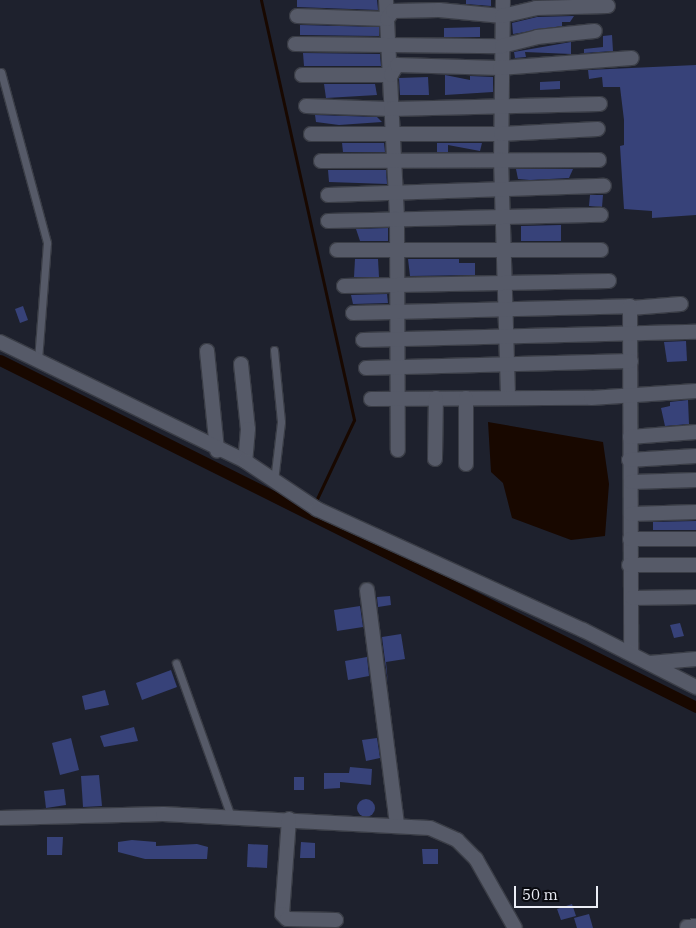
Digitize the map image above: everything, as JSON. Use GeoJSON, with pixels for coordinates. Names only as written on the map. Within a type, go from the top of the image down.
{"type":"FeatureCollection","features":[{"type":"Feature","properties":{"kind":"street"},"geometry":{"type":"LineString","coordinates":[[386,0],[390,48],[392,158],[397,218],[396,367],[398,450]]}},
{"type":"Feature","properties":{"kind":"street"},"geometry":{"type":"LineString","coordinates":[[503,0],[500,68],[501,159],[508,397]]}},
{"type":"Feature","properties":{"kind":"street"},"geometry":{"type":"LineString","coordinates":[[387,19],[393,11],[502,16],[536,8],[608,6]]}},
{"type":"Feature","properties":{"kind":"street"},"geometry":{"type":"LineString","coordinates":[[297,16],[387,19]]}},
{"type":"Feature","properties":{"kind":"street"},"geometry":{"type":"LineString","coordinates":[[295,44],[390,48],[502,46],[537,37],[595,31]]}},
{"type":"Feature","properties":{"kind":"street"},"geometry":{"type":"LineString","coordinates":[[391,76],[397,66],[500,68],[632,58]]}},
{"type":"Feature","properties":{"kind":"street"},"geometry":{"type":"LineString","coordinates":[[302,75],[391,76]]}},
{"type":"Feature","properties":{"kind":"street"},"geometry":{"type":"LineString","coordinates":[[306,106],[391,109],[501,108],[600,104]]}},
{"type":"Feature","properties":{"kind":"street"},"geometry":{"type":"LineString","coordinates":[[311,134],[501,134],[598,129]]}},
{"type":"Feature","properties":{"kind":"street"},"geometry":{"type":"LineString","coordinates":[[321,161],[392,158],[599,160]]}},
{"type":"Feature","properties":{"kind":"street"},"geometry":{"type":"LineString","coordinates":[[328,195],[604,186]]}},
{"type":"Feature","properties":{"kind":"street"},"geometry":{"type":"LineString","coordinates":[[328,221],[601,215]]}},
{"type":"Feature","properties":{"kind":"street"},"geometry":{"type":"LineString","coordinates":[[337,250],[601,250]]}},
{"type":"Feature","properties":{"kind":"street"},"geometry":{"type":"LineString","coordinates":[[344,286],[609,281]]}},
{"type":"Feature","properties":{"kind":"street"},"geometry":{"type":"LineString","coordinates":[[353,313],[625,304],[631,308],[681,304]]}},
{"type":"Feature","properties":{"kind":"street"},"geometry":{"type":"LineString","coordinates":[[631,308],[629,460],[631,482],[631,653]]}},
{"type":"Feature","properties":{"kind":"street"},"geometry":{"type":"LineString","coordinates":[[363,340],[696,332]]}},
{"type":"Feature","properties":{"kind":"street"},"geometry":{"type":"LineString","coordinates":[[0,342],[217,450],[245,461],[274,483],[311,506],[631,653],[696,687]]}},
{"type":"Feature","properties":{"kind":"street"},"geometry":{"type":"LineString","coordinates":[[207,351],[217,450]]}},
{"type":"Feature","properties":{"kind":"street"},"geometry":{"type":"LineString","coordinates":[[366,368],[631,361]]}},
{"type":"Feature","properties":{"kind":"street"},"geometry":{"type":"LineString","coordinates":[[241,364],[248,429],[245,461]]}},
{"type":"Feature","properties":{"kind":"street"},"geometry":{"type":"LineString","coordinates":[[371,399],[630,396],[696,391]]}},
{"type":"Feature","properties":{"kind":"street"},"geometry":{"type":"LineString","coordinates":[[435,459],[436,398]]}},
{"type":"Feature","properties":{"kind":"street"},"geometry":{"type":"LineString","coordinates":[[466,398],[466,464]]}},
{"type":"Feature","properties":{"kind":"street"},"geometry":{"type":"LineString","coordinates":[[630,437],[696,432]]}},
{"type":"Feature","properties":{"kind":"street"},"geometry":{"type":"LineString","coordinates":[[629,460],[696,456]]}},
{"type":"Feature","properties":{"kind":"street"},"geometry":{"type":"LineString","coordinates":[[631,482],[696,480]]}},
{"type":"Feature","properties":{"kind":"street"},"geometry":{"type":"LineString","coordinates":[[631,514],[696,512]]}},
{"type":"Feature","properties":{"kind":"street"},"geometry":{"type":"LineString","coordinates":[[630,539],[696,539]]}},
{"type":"Feature","properties":{"kind":"street"},"geometry":{"type":"LineString","coordinates":[[630,565],[696,566]]}},
{"type":"Feature","properties":{"kind":"street"},"geometry":{"type":"LineString","coordinates":[[366,590],[397,824]]}},
{"type":"Feature","properties":{"kind":"street"},"geometry":{"type":"LineString","coordinates":[[632,598],[696,597]]}},
{"type":"Feature","properties":{"kind":"street"},"geometry":{"type":"LineString","coordinates":[[649,663],[696,659]]}},
{"type":"Feature","properties":{"kind":"street"},"geometry":{"type":"LineString","coordinates":[[0,818],[163,814],[397,824],[430,828],[465,847],[515,928]]}},
{"type":"Feature","properties":{"kind":"street"},"geometry":{"type":"LineString","coordinates":[[289,819],[282,914],[287,920],[336,920]]}},
{"type":"Feature","properties":{"kind":"lane"},"geometry":{"type":"LineString","coordinates":[[1,72],[47,243],[38,360]]}},
{"type":"Feature","properties":{"kind":"lane"},"geometry":{"type":"LineString","coordinates":[[274,350],[281,422],[274,483]]}},
{"type":"Feature","properties":{"kind":"lane"},"geometry":{"type":"LineString","coordinates":[[176,663],[231,817]]}},
{"type":"Feature","properties":{"kind":"shaded area"},"geometry":{"type":"Polygon","coordinates":[[[488,422],[603,442],[609,484],[605,536],[571,540],[512,518],[503,483],[491,472],[488,422]]]}},
{"type":"Feature","properties":{"kind":"building"},"geometry":{"type":"Polygon","coordinates":[[[297,0],[377,0],[378,10],[297,7],[297,0]]]}},
{"type":"Feature","properties":{"kind":"building"},"geometry":{"type":"Polygon","coordinates":[[[466,0],[491,0],[491,6],[466,4],[466,0]]]}},
{"type":"Feature","properties":{"kind":"building"},"geometry":{"type":"Polygon","coordinates":[[[574,16],[570,22],[562,22],[562,26],[513,34],[512,23],[537,17],[574,16]]]}},
{"type":"Feature","properties":{"kind":"building"},"geometry":{"type":"Polygon","coordinates":[[[300,25],[379,27],[379,36],[300,35],[300,25]]]}},
{"type":"Feature","properties":{"kind":"building"},"geometry":{"type":"Polygon","coordinates":[[[480,27],[480,37],[444,37],[444,28],[480,27]]]}},
{"type":"Feature","properties":{"kind":"building"},"geometry":{"type":"Polygon","coordinates":[[[612,35],[613,51],[584,53],[584,49],[603,47],[603,36],[612,35]]]}},
{"type":"Feature","properties":{"kind":"building"},"geometry":{"type":"Polygon","coordinates":[[[571,42],[571,54],[525,52],[526,57],[515,58],[514,52],[571,42]]]}},
{"type":"Feature","properties":{"kind":"building"},"geometry":{"type":"Polygon","coordinates":[[[303,53],[380,54],[381,66],[304,66],[303,53]]]}},
{"type":"Feature","properties":{"kind":"building"},"geometry":{"type":"Polygon","coordinates":[[[696,65],[696,215],[652,218],[652,211],[624,209],[620,146],[624,145],[624,120],[620,87],[603,87],[602,77],[589,79],[588,70],[696,65]]]}},
{"type":"Feature","properties":{"kind":"building"},"geometry":{"type":"Polygon","coordinates":[[[445,75],[470,80],[470,76],[493,77],[493,92],[445,95],[445,75]]]}},
{"type":"Feature","properties":{"kind":"building"},"geometry":{"type":"Polygon","coordinates":[[[428,77],[429,95],[400,95],[399,78],[428,77]]]}},
{"type":"Feature","properties":{"kind":"building"},"geometry":{"type":"Polygon","coordinates":[[[560,81],[560,89],[540,90],[540,82],[560,81]]]}},
{"type":"Feature","properties":{"kind":"building"},"geometry":{"type":"Polygon","coordinates":[[[324,84],[375,84],[377,95],[326,98],[324,84]]]}},
{"type":"Feature","properties":{"kind":"building"},"geometry":{"type":"Polygon","coordinates":[[[315,115],[377,117],[382,122],[339,125],[316,122],[315,115]]]}},
{"type":"Feature","properties":{"kind":"building"},"geometry":{"type":"Polygon","coordinates":[[[342,143],[384,143],[385,152],[343,152],[342,143]]]}},
{"type":"Feature","properties":{"kind":"building"},"geometry":{"type":"Polygon","coordinates":[[[437,143],[482,143],[480,151],[448,145],[448,152],[437,152],[437,143]]]}},
{"type":"Feature","properties":{"kind":"building"},"geometry":{"type":"Polygon","coordinates":[[[516,169],[573,169],[569,178],[530,180],[518,179],[516,169]]]}},
{"type":"Feature","properties":{"kind":"building"},"geometry":{"type":"Polygon","coordinates":[[[328,170],[386,170],[387,184],[329,182],[328,170]]]}},
{"type":"Feature","properties":{"kind":"building"},"geometry":{"type":"Polygon","coordinates":[[[590,195],[603,195],[602,207],[589,206],[590,195]]]}},
{"type":"Feature","properties":{"kind":"building"},"geometry":{"type":"Polygon","coordinates":[[[561,225],[561,241],[521,241],[521,226],[561,225]]]}},
{"type":"Feature","properties":{"kind":"building"},"geometry":{"type":"Polygon","coordinates":[[[388,228],[388,241],[360,241],[356,229],[388,228]]]}},
{"type":"Feature","properties":{"kind":"building"},"geometry":{"type":"Polygon","coordinates":[[[355,259],[378,259],[379,277],[354,277],[355,259]]]}},
{"type":"Feature","properties":{"kind":"building"},"geometry":{"type":"Polygon","coordinates":[[[408,259],[459,259],[459,263],[475,263],[475,275],[410,276],[408,259]]]}},
{"type":"Feature","properties":{"kind":"building"},"geometry":{"type":"Polygon","coordinates":[[[387,294],[388,303],[353,304],[351,295],[387,294]]]}},
{"type":"Feature","properties":{"kind":"building"},"geometry":{"type":"Polygon","coordinates":[[[23,306],[28,320],[20,323],[15,309],[23,306]]]}},
{"type":"Feature","properties":{"kind":"building"},"geometry":{"type":"Polygon","coordinates":[[[686,341],[687,361],[667,362],[664,342],[686,341]]]}},
{"type":"Feature","properties":{"kind":"building"},"geometry":{"type":"Polygon","coordinates":[[[688,400],[689,424],[665,426],[661,408],[670,406],[670,402],[688,400]]]}},
{"type":"Feature","properties":{"kind":"building"},"geometry":{"type":"Polygon","coordinates":[[[696,521],[696,530],[653,530],[653,522],[696,521]]]}},
{"type":"Feature","properties":{"kind":"building"},"geometry":{"type":"Polygon","coordinates":[[[390,596],[391,605],[378,607],[377,597],[390,596]]]}},
{"type":"Feature","properties":{"kind":"building"},"geometry":{"type":"Polygon","coordinates":[[[360,606],[363,627],[337,631],[334,610],[360,606]]]}},
{"type":"Feature","properties":{"kind":"building"},"geometry":{"type":"Polygon","coordinates":[[[680,623],[684,636],[674,638],[670,625],[680,623]]]}},
{"type":"Feature","properties":{"kind":"building"},"geometry":{"type":"Polygon","coordinates":[[[401,634],[405,659],[386,662],[388,684],[382,637],[401,634]]]}},
{"type":"Feature","properties":{"kind":"building"},"geometry":{"type":"Polygon","coordinates":[[[367,657],[369,676],[348,680],[345,661],[367,657]]]}},
{"type":"Feature","properties":{"kind":"building"},"geometry":{"type":"Polygon","coordinates":[[[171,670],[177,687],[142,700],[136,683],[171,670]]]}},
{"type":"Feature","properties":{"kind":"building"},"geometry":{"type":"Polygon","coordinates":[[[105,690],[109,705],[85,710],[82,696],[105,690]]]}},
{"type":"Feature","properties":{"kind":"building"},"geometry":{"type":"Polygon","coordinates":[[[134,727],[138,741],[104,747],[100,736],[134,727]]]}},
{"type":"Feature","properties":{"kind":"building"},"geometry":{"type":"Polygon","coordinates":[[[71,738],[79,770],[60,775],[52,743],[71,738]]]}},
{"type":"Feature","properties":{"kind":"building"},"geometry":{"type":"Polygon","coordinates":[[[377,738],[380,758],[366,761],[362,740],[377,738]]]}},
{"type":"Feature","properties":{"kind":"building"},"geometry":{"type":"Polygon","coordinates":[[[350,767],[372,769],[371,785],[340,782],[340,788],[324,789],[324,773],[349,773],[350,767]]]}},
{"type":"Feature","properties":{"kind":"building"},"geometry":{"type":"Polygon","coordinates":[[[99,775],[102,806],[83,807],[81,776],[99,775]]]}},
{"type":"Feature","properties":{"kind":"building"},"geometry":{"type":"Polygon","coordinates":[[[294,777],[304,777],[304,790],[294,790],[294,777]]]}},
{"type":"Feature","properties":{"kind":"building"},"geometry":{"type":"Polygon","coordinates":[[[64,789],[66,805],[46,808],[44,791],[64,789]]]}},
{"type":"Feature","properties":{"kind":"building"},"geometry":{"type":"Polygon","coordinates":[[[362,799],[370,799],[375,804],[373,815],[362,817],[357,812],[357,804],[362,799]]]}},
{"type":"Feature","properties":{"kind":"building"},"geometry":{"type":"Polygon","coordinates":[[[47,837],[63,837],[62,855],[47,855],[47,837]]]}},
{"type":"Feature","properties":{"kind":"building"},"geometry":{"type":"Polygon","coordinates":[[[132,840],[156,842],[156,846],[197,844],[208,847],[207,859],[145,859],[118,852],[118,842],[132,840]]]}},
{"type":"Feature","properties":{"kind":"building"},"geometry":{"type":"Polygon","coordinates":[[[301,842],[315,843],[315,858],[300,858],[301,842]]]}},
{"type":"Feature","properties":{"kind":"building"},"geometry":{"type":"Polygon","coordinates":[[[248,844],[268,845],[267,868],[247,867],[248,844]]]}},
{"type":"Feature","properties":{"kind":"building"},"geometry":{"type":"Polygon","coordinates":[[[422,849],[438,849],[438,864],[423,864],[422,849]]]}},
{"type":"Feature","properties":{"kind":"building"},"geometry":{"type":"Polygon","coordinates":[[[572,904],[576,916],[561,920],[557,909],[572,904]]]}},
{"type":"Feature","properties":{"kind":"building"},"geometry":{"type":"Polygon","coordinates":[[[589,914],[593,928],[577,928],[574,918],[589,914]]]}},
{"type":"Feature","properties":{"kind":"waterway"},"geometry":{"type":"LineString","coordinates":[[261,0],[354,420],[315,503]]}},
{"type":"Feature","properties":{"kind":"waterway"},"geometry":{"type":"LineString","coordinates":[[0,360],[696,707]]}}]}
